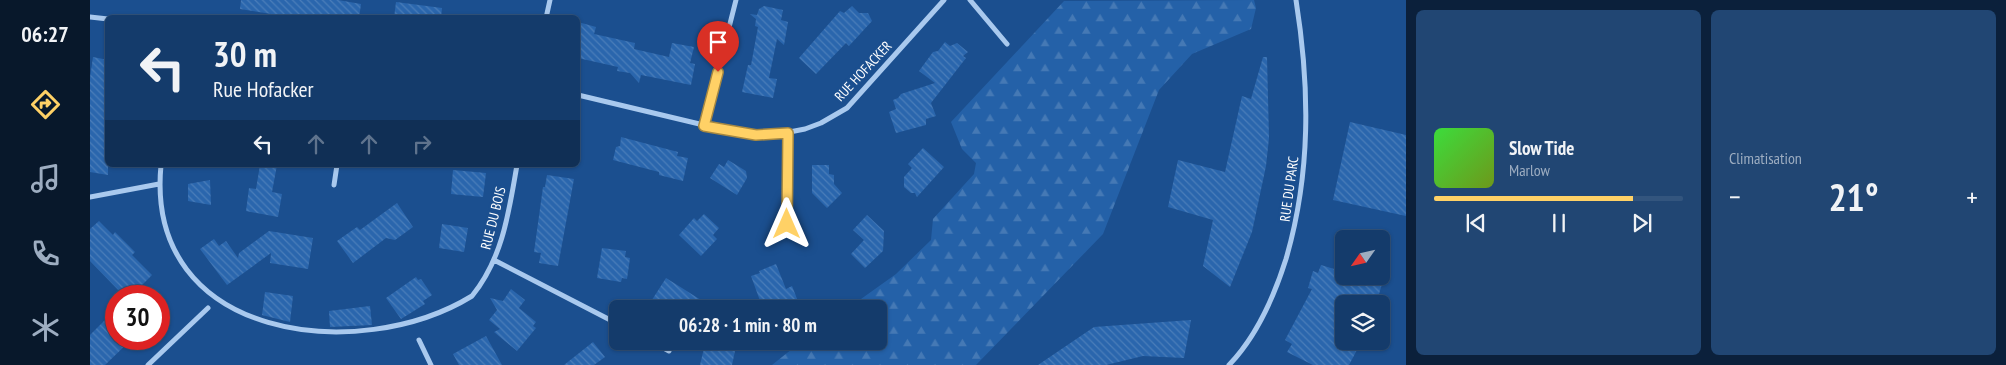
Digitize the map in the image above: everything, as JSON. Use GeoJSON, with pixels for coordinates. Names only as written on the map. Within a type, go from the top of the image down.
{"type":"FeatureCollection","features":[{"type":"Feature","properties":{"kind":"street"},"geometry":{"type":"LineString","coordinates":[[547,15],[550,0]]}},
{"type":"Feature","properties":{"kind":"street"},"geometry":{"type":"LineString","coordinates":[[704,126],[736,0]]}},
{"type":"Feature","properties":{"kind":"street","name":"RUE HOFACKER"},"geometry":{"type":"LineString","coordinates":[[580,95],[704,126],[756,135],[788,133],[821,123],[847,108],[944,0]]}},
{"type":"Feature","properties":{"kind":"street"},"geometry":{"type":"LineString","coordinates":[[970,0],[1007,44]]}},
{"type":"Feature","properties":{"kind":"street","name":"RUE DU PARC"},"geometry":{"type":"LineString","coordinates":[[1229,365],[1252,335],[1276,289],[1296,224],[1301,199],[1307,111],[1296,0]]}},
{"type":"Feature","properties":{"kind":"street"},"geometry":{"type":"LineString","coordinates":[[90,17],[105,19]]}},
{"type":"Feature","properties":{"kind":"street"},"geometry":{"type":"LineString","coordinates":[[787,224],[788,133]]}},
{"type":"Feature","properties":{"kind":"street"},"geometry":{"type":"LineString","coordinates":[[161,167],[159,184],[162,221],[168,242],[183,275]]}},
{"type":"Feature","properties":{"kind":"street"},"geometry":{"type":"LineString","coordinates":[[334,185],[337,167]]}},
{"type":"Feature","properties":{"kind":"street","name":"RUE DU BOIS"},"geometry":{"type":"LineString","coordinates":[[460,310],[473,295],[494,260],[502,240],[517,167]]}},
{"type":"Feature","properties":{"kind":"street"},"geometry":{"type":"LineString","coordinates":[[90,197],[159,184]]}},
{"type":"Feature","properties":{"kind":"street"},"geometry":{"type":"LineString","coordinates":[[494,260],[609,319]]}},
{"type":"Feature","properties":{"kind":"street"},"geometry":{"type":"LineString","coordinates":[[202,301],[213,312]]}},
{"type":"Feature","properties":{"kind":"street"},"geometry":{"type":"LineString","coordinates":[[148,365],[208,308]]}},
{"type":"Feature","properties":{"kind":"street"},"geometry":{"type":"LineString","coordinates":[[411,344],[426,336]]}},
{"type":"Feature","properties":{"kind":"street"},"geometry":{"type":"LineString","coordinates":[[419,340],[431,365]]}},
{"type":"Feature","properties":{"kind":"green space"},"geometry":{"type":"Polygon","coordinates":[[[1254,0],[1256,8],[1251,29],[1192,54],[1159,90],[1103,234],[976,365],[772,365],[791,350],[887,350],[887,300],[860,300],[896,274],[931,240],[933,219],[974,174],[976,163],[962,149],[951,122],[1064,1],[1254,0]]]}},
{"type":"Feature","properties":{"kind":"building"},"geometry":{"type":"Polygon","coordinates":[[[241,0],[338,0],[361,4],[359,15],[277,15],[240,9],[241,0]]]}},
{"type":"Feature","properties":{"kind":"building"},"geometry":{"type":"Polygon","coordinates":[[[396,2],[442,8],[441,15],[394,15],[396,2]]]}},
{"type":"Feature","properties":{"kind":"building"},"geometry":{"type":"Polygon","coordinates":[[[764,6],[783,10],[781,20],[788,22],[784,45],[777,39],[769,78],[777,79],[773,98],[742,92],[748,65],[751,65],[758,27],[755,26],[756,19],[750,14],[757,15],[759,9],[764,6]]]}},
{"type":"Feature","properties":{"kind":"building"},"geometry":{"type":"Polygon","coordinates":[[[852,6],[859,13],[868,13],[872,21],[849,46],[846,43],[816,74],[799,58],[840,11],[844,13],[852,6]]]}},
{"type":"Feature","properties":{"kind":"building"},"geometry":{"type":"Polygon","coordinates":[[[580,23],[596,27],[594,34],[635,43],[634,49],[669,57],[672,43],[694,47],[690,63],[695,64],[691,85],[641,75],[639,83],[630,73],[617,71],[618,67],[580,58],[580,23]]]}},
{"type":"Feature","properties":{"kind":"building"},"geometry":{"type":"Polygon","coordinates":[[[945,42],[950,46],[957,43],[968,52],[963,56],[966,58],[931,103],[936,116],[926,119],[926,125],[896,133],[889,112],[896,109],[893,100],[901,94],[935,83],[919,71],[933,52],[938,51],[945,42]]]}},
{"type":"Feature","properties":{"kind":"building"},"geometry":{"type":"Polygon","coordinates":[[[93,57],[105,59],[105,167],[108,167],[108,175],[90,172],[90,78],[93,57]]]}},
{"type":"Feature","properties":{"kind":"building"},"geometry":{"type":"Polygon","coordinates":[[[1263,57],[1267,57],[1269,138],[1266,166],[1252,232],[1230,287],[1203,266],[1213,220],[1168,207],[1178,160],[1225,172],[1242,96],[1251,99],[1263,57]]]}},
{"type":"Feature","properties":{"kind":"building"},"geometry":{"type":"Polygon","coordinates":[[[1350,122],[1406,135],[1406,216],[1333,200],[1350,122]]]}},
{"type":"Feature","properties":{"kind":"building"},"geometry":{"type":"Polygon","coordinates":[[[621,137],[678,152],[677,156],[688,158],[683,181],[659,175],[659,172],[613,160],[616,147],[620,146],[621,137]]]}},
{"type":"Feature","properties":{"kind":"building"},"geometry":{"type":"Polygon","coordinates":[[[923,148],[944,167],[917,197],[915,193],[911,193],[904,187],[904,177],[912,168],[908,164],[923,148]]]}},
{"type":"Feature","properties":{"kind":"building"},"geometry":{"type":"Polygon","coordinates":[[[728,160],[746,171],[747,178],[737,195],[710,178],[719,164],[724,167],[728,160]]]}},
{"type":"Feature","properties":{"kind":"building"},"geometry":{"type":"Polygon","coordinates":[[[812,165],[829,165],[829,174],[834,175],[834,184],[842,193],[827,208],[812,193],[812,165]]]}},
{"type":"Feature","properties":{"kind":"building"},"geometry":{"type":"Polygon","coordinates":[[[260,167],[277,167],[272,192],[282,194],[278,217],[246,211],[249,188],[256,189],[260,167]]]}},
{"type":"Feature","properties":{"kind":"building"},"geometry":{"type":"Polygon","coordinates":[[[453,170],[486,173],[483,197],[451,194],[453,170]]]}},
{"type":"Feature","properties":{"kind":"building"},"geometry":{"type":"Polygon","coordinates":[[[547,175],[574,179],[558,266],[539,263],[541,253],[534,252],[543,187],[545,187],[547,175]]]}},
{"type":"Feature","properties":{"kind":"building"},"geometry":{"type":"Polygon","coordinates":[[[210,180],[211,205],[188,201],[188,184],[210,180]]]}},
{"type":"Feature","properties":{"kind":"building"},"geometry":{"type":"Polygon","coordinates":[[[397,203],[413,227],[395,240],[386,238],[353,263],[337,241],[357,227],[360,230],[397,203]]]}},
{"type":"Feature","properties":{"kind":"building"},"geometry":{"type":"Polygon","coordinates":[[[704,214],[719,228],[713,235],[717,239],[701,256],[679,235],[694,218],[697,221],[704,214]]]}},
{"type":"Feature","properties":{"kind":"building"},"geometry":{"type":"Polygon","coordinates":[[[867,215],[884,231],[883,251],[865,268],[851,254],[864,240],[853,230],[867,215]]]}},
{"type":"Feature","properties":{"kind":"building"},"geometry":{"type":"Polygon","coordinates":[[[99,221],[113,235],[115,232],[135,252],[132,255],[152,275],[142,285],[113,285],[90,261],[90,229],[99,221]]]}},
{"type":"Feature","properties":{"kind":"building"},"geometry":{"type":"Polygon","coordinates":[[[442,224],[468,228],[464,252],[439,248],[442,224]]]}},
{"type":"Feature","properties":{"kind":"building"},"geometry":{"type":"Polygon","coordinates":[[[269,231],[313,238],[308,269],[270,263],[271,253],[227,285],[200,249],[214,239],[219,246],[226,241],[238,258],[239,253],[269,231]]]}},
{"type":"Feature","properties":{"kind":"building"},"geometry":{"type":"Polygon","coordinates":[[[602,248],[626,251],[625,257],[630,258],[627,279],[622,278],[621,282],[597,278],[602,248]]]}},
{"type":"Feature","properties":{"kind":"building"},"geometry":{"type":"Polygon","coordinates":[[[776,264],[786,289],[792,286],[797,300],[760,300],[751,276],[760,273],[759,271],[776,264]]]}},
{"type":"Feature","properties":{"kind":"building"},"geometry":{"type":"Polygon","coordinates":[[[1321,265],[1335,269],[1335,285],[1382,285],[1379,295],[1335,295],[1335,350],[1357,350],[1349,365],[1313,365],[1287,352],[1292,344],[1285,340],[1312,289],[1308,288],[1313,271],[1318,273],[1321,265]]]}},
{"type":"Feature","properties":{"kind":"building"},"geometry":{"type":"Polygon","coordinates":[[[416,277],[418,280],[421,279],[432,295],[423,301],[425,304],[401,319],[386,298],[416,277]]]}},
{"type":"Feature","properties":{"kind":"building"},"geometry":{"type":"Polygon","coordinates":[[[666,278],[701,300],[652,300],[666,278]]]}},
{"type":"Feature","properties":{"kind":"building"},"geometry":{"type":"Polygon","coordinates":[[[511,289],[525,300],[519,308],[536,322],[533,326],[536,328],[517,351],[494,332],[500,329],[489,320],[497,310],[490,298],[503,301],[511,289]]]}},
{"type":"Feature","properties":{"kind":"building"},"geometry":{"type":"Polygon","coordinates":[[[265,292],[293,296],[290,322],[262,315],[265,292]]]}},
{"type":"Feature","properties":{"kind":"building"},"geometry":{"type":"Polygon","coordinates":[[[370,306],[372,325],[330,327],[329,311],[370,306]]]}},
{"type":"Feature","properties":{"kind":"building"},"geometry":{"type":"Polygon","coordinates":[[[105,320],[105,350],[121,350],[105,365],[90,365],[90,335],[105,320]]]}},
{"type":"Feature","properties":{"kind":"building"},"geometry":{"type":"Polygon","coordinates":[[[1191,320],[1184,358],[1143,356],[1106,365],[1038,365],[1094,327],[1191,320]]]}},
{"type":"Feature","properties":{"kind":"building"},"geometry":{"type":"Polygon","coordinates":[[[486,336],[502,365],[459,365],[453,354],[486,336]]]}},
{"type":"Feature","properties":{"kind":"building"},"geometry":{"type":"Polygon","coordinates":[[[593,342],[605,357],[594,365],[564,365],[593,342]]]}},
{"type":"Feature","properties":{"kind":"building"},"geometry":{"type":"Polygon","coordinates":[[[704,350],[735,351],[732,365],[700,365],[704,350]]]}},
{"type":"Feature","properties":{"kind":"route"},"geometry":{"type":"LineString","coordinates":[[718,72],[704,126],[756,135],[788,133],[787,224]]}}]}
